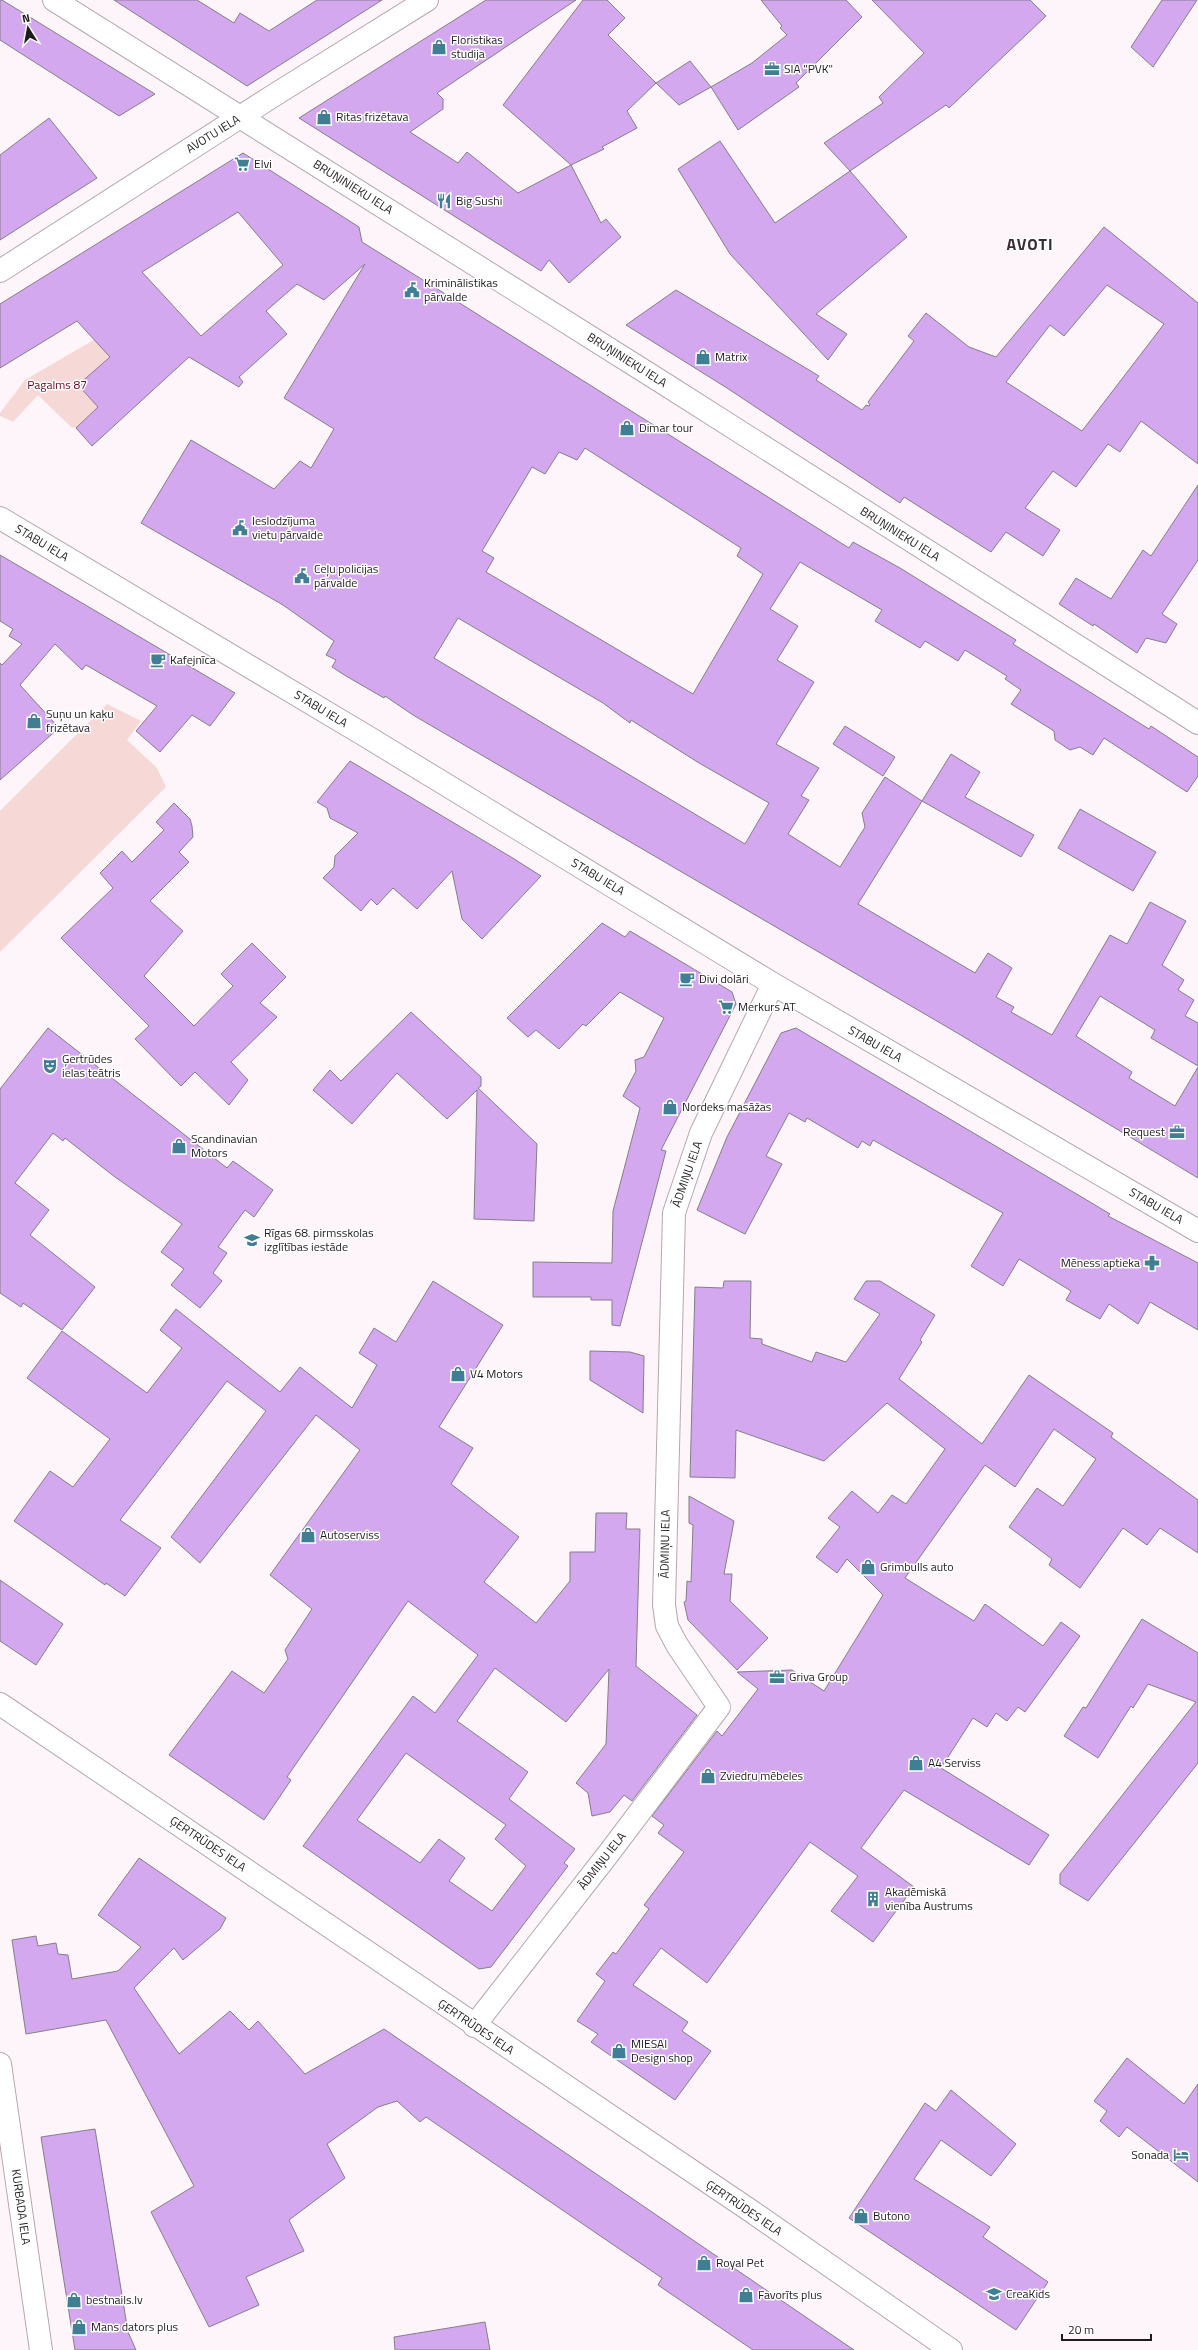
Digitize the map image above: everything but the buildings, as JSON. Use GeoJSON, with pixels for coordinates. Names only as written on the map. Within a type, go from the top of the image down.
{"type":"FeatureCollection","features":[{"type":"Feature","properties":{"kind":"street","name":"BRUŅINIEKU IELA"},"geometry":{"type":"LineString","coordinates":[[54,0],[1198,723]]}},
{"type":"Feature","properties":{"kind":"street","name":"AVOTU IELA"},"geometry":{"type":"LineString","coordinates":[[0,271],[427,0]]}},
{"type":"Feature","properties":{"kind":"street","name":"STABU IELA"},"geometry":{"type":"LineString","coordinates":[[0,518],[360,732],[773,984],[1198,1231]]}},
{"type":"Feature","properties":{"kind":"street","name":"ĀDMIŅU IELA"},"geometry":{"type":"LineString","coordinates":[[474,2026],[609,1853],[719,1706],[699,1680],[677,1645],[668,1626],[664,1605],[674,1213],[701,1133],[773,984]]}},
{"type":"Feature","properties":{"kind":"street","name":"ĢERTRŪDES IELA"},"geometry":{"type":"LineString","coordinates":[[0,1704],[474,2026],[750,2211],[951,2350]]}},
{"type":"Feature","properties":{"kind":"street","name":"KURBADA IELA"},"geometry":{"type":"LineString","coordinates":[[0,2064],[42,2350]]}},
{"type":"Feature","properties":{"kind":"green space","name":"Pagalms 87"},"geometry":{"type":"Polygon","coordinates":[[[97,338],[110,357],[78,385],[98,407],[76,428],[71,427],[38,395],[13,422],[0,416],[0,413],[25,380],[97,338]]]}},
{"type":"Feature","properties":{"kind":"green space"},"geometry":{"type":"Polygon","coordinates":[[[107,704],[141,721],[127,740],[157,768],[166,787],[0,952],[0,811],[107,704]]]}},
{"type":"Feature","properties":{"kind":"place","name":"Floristikas studija"},"geometry":{"type":"Point","coordinates":[439,47]}},
{"type":"Feature","properties":{"kind":"place","name":"SIA \"PVK\""},"geometry":{"type":"Point","coordinates":[772,69]}},
{"type":"Feature","properties":{"kind":"place","name":"Ritas frizētava"},"geometry":{"type":"Point","coordinates":[324,117]}},
{"type":"Feature","properties":{"kind":"place","name":"Elvi"},"geometry":{"type":"Point","coordinates":[242,164]}},
{"type":"Feature","properties":{"kind":"place","name":"Big Sushi"},"geometry":{"type":"Point","coordinates":[444,201]}},
{"type":"Feature","properties":{"kind":"place","name":"Kriminālistikas pārvalde"},"geometry":{"type":"Point","coordinates":[412,290]}},
{"type":"Feature","properties":{"kind":"place","name":"Matrix"},"geometry":{"type":"Point","coordinates":[703,357]}},
{"type":"Feature","properties":{"kind":"place","name":"Dimar tour"},"geometry":{"type":"Point","coordinates":[627,428]}},
{"type":"Feature","properties":{"kind":"place","name":"Ieslodzījuma vietu pārvalde"},"geometry":{"type":"Point","coordinates":[240,528]}},
{"type":"Feature","properties":{"kind":"place","name":"Ceļu policijas pārvalde"},"geometry":{"type":"Point","coordinates":[302,576]}},
{"type":"Feature","properties":{"kind":"place","name":"Kafejnīca"},"geometry":{"type":"Point","coordinates":[158,660]}},
{"type":"Feature","properties":{"kind":"place","name":"Suņu un kaķu frizētava"},"geometry":{"type":"Point","coordinates":[34,721]}},
{"type":"Feature","properties":{"kind":"place","name":"Divi dolāri"},"geometry":{"type":"Point","coordinates":[687,979]}},
{"type":"Feature","properties":{"kind":"place","name":"Merkurs AT"},"geometry":{"type":"Point","coordinates":[726,1007]}},
{"type":"Feature","properties":{"kind":"place","name":"Ģertrūdes ielas teātris"},"geometry":{"type":"Point","coordinates":[50,1066]}},
{"type":"Feature","properties":{"kind":"place","name":"Nordeks masāžas"},"geometry":{"type":"Point","coordinates":[670,1107]}},
{"type":"Feature","properties":{"kind":"place","name":"Request"},"geometry":{"type":"Point","coordinates":[1177,1132]}},
{"type":"Feature","properties":{"kind":"place","name":"Scandinavian Motors"},"geometry":{"type":"Point","coordinates":[179,1146]}},
{"type":"Feature","properties":{"kind":"place","name":"Rīgas 68. pirmsskolas izglītības iestāde"},"geometry":{"type":"Point","coordinates":[252,1240]}},
{"type":"Feature","properties":{"kind":"place","name":"Mēness aptieka"},"geometry":{"type":"Point","coordinates":[1152,1263]}},
{"type":"Feature","properties":{"kind":"place","name":"V4 Motors"},"geometry":{"type":"Point","coordinates":[458,1374]}},
{"type":"Feature","properties":{"kind":"place","name":"Autoserviss"},"geometry":{"type":"Point","coordinates":[308,1535]}},
{"type":"Feature","properties":{"kind":"place","name":"Grimbulls auto"},"geometry":{"type":"Point","coordinates":[868,1567]}},
{"type":"Feature","properties":{"kind":"place","name":"Griva Group"},"geometry":{"type":"Point","coordinates":[777,1677]}},
{"type":"Feature","properties":{"kind":"place","name":"A4 Serviss"},"geometry":{"type":"Point","coordinates":[916,1763]}},
{"type":"Feature","properties":{"kind":"place","name":"Zviedru mēbeles"},"geometry":{"type":"Point","coordinates":[708,1776]}},
{"type":"Feature","properties":{"kind":"place","name":"Akadēmiskā vienība Austrums"},"geometry":{"type":"Point","coordinates":[873,1899]}},
{"type":"Feature","properties":{"kind":"place","name":"MIESAI Design shop"},"geometry":{"type":"Point","coordinates":[619,2051]}},
{"type":"Feature","properties":{"kind":"place","name":"Sonada"},"geometry":{"type":"Point","coordinates":[1181,2155]}},
{"type":"Feature","properties":{"kind":"place","name":"Butono"},"geometry":{"type":"Point","coordinates":[861,2216]}},
{"type":"Feature","properties":{"kind":"place","name":"Royal Pet"},"geometry":{"type":"Point","coordinates":[704,2263]}},
{"type":"Feature","properties":{"kind":"place","name":"CreaKids"},"geometry":{"type":"Point","coordinates":[994,2294]}},
{"type":"Feature","properties":{"kind":"place","name":"Favorīts plus"},"geometry":{"type":"Point","coordinates":[746,2295]}},
{"type":"Feature","properties":{"kind":"place","name":"bestnails.lv"},"geometry":{"type":"Point","coordinates":[74,2300]}},
{"type":"Feature","properties":{"kind":"place","name":"Mans dators plus"},"geometry":{"type":"Point","coordinates":[79,2327]}},
{"type":"Feature","properties":{"kind":"district","name":"AVOTI"},"geometry":{"type":"Point","coordinates":[1030,244]}}]}
